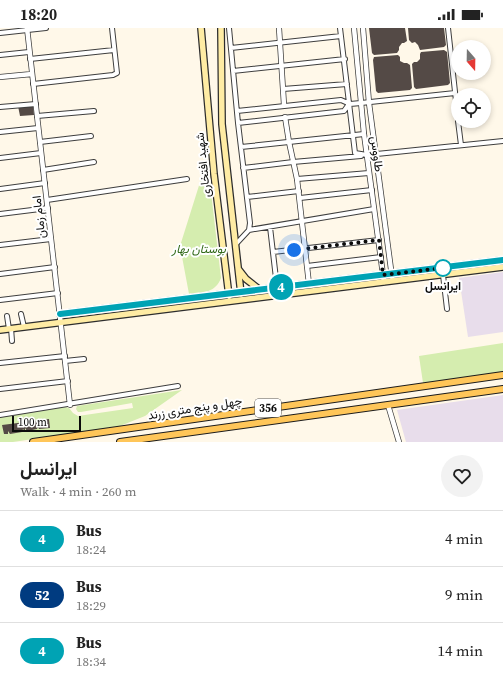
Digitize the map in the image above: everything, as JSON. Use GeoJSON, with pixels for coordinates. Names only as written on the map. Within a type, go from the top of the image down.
{"type":"FeatureCollection","features":[{"type":"Feature","properties":{"kind":"main road","name":"شهید افتخاری"},"geometry":{"type":"LineString","coordinates":[[201,28],[214,174],[230,300]]}},
{"type":"Feature","properties":{"kind":"main road","name":"شهید افتخاری"},"geometry":{"type":"LineString","coordinates":[[221,28],[222,124],[242,299]]}},
{"type":"Feature","properties":{"kind":"main road"},"geometry":{"type":"LineString","coordinates":[[60,314],[392,275],[503,260]]}},
{"type":"Feature","properties":{"kind":"main road"},"geometry":{"type":"LineString","coordinates":[[0,330],[503,267]]}},
{"type":"Feature","properties":{"kind":"main road"},"geometry":{"type":"LineString","coordinates":[[238,268],[246,279],[261,290]]}},
{"type":"Feature","properties":{"kind":"main road","name":"چهل و پنج متری زرند"},"geometry":{"type":"LineString","coordinates":[[33,442],[503,375]]}},
{"type":"Feature","properties":{"kind":"main road","name":"چهل و پنج متری زرند"},"geometry":{"type":"LineString","coordinates":[[120,442],[503,388]]}},
{"type":"Feature","properties":{"kind":"main road"},"geometry":{"type":"LineString","coordinates":[[54,442],[65,437]]}},
{"type":"Feature","properties":{"kind":"street"},"geometry":{"type":"LineString","coordinates":[[0,33],[46,28]]}},
{"type":"Feature","properties":{"kind":"street"},"geometry":{"type":"LineString","coordinates":[[33,84],[113,75],[117,73],[112,28]]}},
{"type":"Feature","properties":{"kind":"street"},"geometry":{"type":"LineString","coordinates":[[229,28],[238,123],[250,223],[249,230],[236,244]]}},
{"type":"Feature","properties":{"kind":"street"},"geometry":{"type":"LineString","coordinates":[[279,28],[284,105]]}},
{"type":"Feature","properties":{"kind":"street"},"geometry":{"type":"LineString","coordinates":[[340,28],[345,59],[355,153],[367,155]]}},
{"type":"Feature","properties":{"kind":"street","name":"طاووس"},"geometry":{"type":"LineString","coordinates":[[354,28],[364,134],[384,282]]}},
{"type":"Feature","properties":{"kind":"street","name":"طاووس"},"geometry":{"type":"LineString","coordinates":[[363,28],[369,103],[392,281]]}},
{"type":"Feature","properties":{"kind":"street"},"geometry":{"type":"LineString","coordinates":[[448,28],[454,88]]}},
{"type":"Feature","properties":{"kind":"street","name":"امام زمان"},"geometry":{"type":"LineString","coordinates":[[27,29],[70,405]]}},
{"type":"Feature","properties":{"kind":"street"},"geometry":{"type":"LineString","coordinates":[[231,48],[341,36]]}},
{"type":"Feature","properties":{"kind":"street"},"geometry":{"type":"LineString","coordinates":[[30,59],[114,50]]}},
{"type":"Feature","properties":{"kind":"street"},"geometry":{"type":"LineString","coordinates":[[0,55],[29,52]]}},
{"type":"Feature","properties":{"kind":"street"},"geometry":{"type":"LineString","coordinates":[[233,71],[345,59]]}},
{"type":"Feature","properties":{"kind":"street"},"geometry":{"type":"LineString","coordinates":[[0,77],[32,74]]}},
{"type":"Feature","properties":{"kind":"street"},"geometry":{"type":"LineString","coordinates":[[283,89],[347,84]]}},
{"type":"Feature","properties":{"kind":"street"},"geometry":{"type":"LineString","coordinates":[[237,111],[341,100],[350,104],[361,104],[451,93]]}},
{"type":"Feature","properties":{"kind":"street"},"geometry":{"type":"LineString","coordinates":[[0,108],[36,104]]}},
{"type":"Feature","properties":{"kind":"street"},"geometry":{"type":"LineString","coordinates":[[238,123],[344,111],[350,104]]}},
{"type":"Feature","properties":{"kind":"street"},"geometry":{"type":"LineString","coordinates":[[37,116],[94,111]]}},
{"type":"Feature","properties":{"kind":"street"},"geometry":{"type":"LineString","coordinates":[[286,117],[289,142],[298,179],[309,284]]}},
{"type":"Feature","properties":{"kind":"street"},"geometry":{"type":"LineString","coordinates":[[0,132],[38,128]]}},
{"type":"Feature","properties":{"kind":"street"},"geometry":{"type":"LineString","coordinates":[[459,128],[461,145]]}},
{"type":"Feature","properties":{"kind":"street"},"geometry":{"type":"LineString","coordinates":[[241,147],[364,134]]}},
{"type":"Feature","properties":{"kind":"street"},"geometry":{"type":"LineString","coordinates":[[40,142],[92,136]]}},
{"type":"Feature","properties":{"kind":"street"},"geometry":{"type":"LineString","coordinates":[[243,168],[503,141]]}},
{"type":"Feature","properties":{"kind":"street"},"geometry":{"type":"LineString","coordinates":[[0,158],[41,153]]}},
{"type":"Feature","properties":{"kind":"street"},"geometry":{"type":"LineString","coordinates":[[43,170],[94,162]]}},
{"type":"Feature","properties":{"kind":"street"},"geometry":{"type":"LineString","coordinates":[[298,179],[369,173]]}},
{"type":"Feature","properties":{"kind":"street"},"geometry":{"type":"LineString","coordinates":[[47,200],[187,179]]}},
{"type":"Feature","properties":{"kind":"street"},"geometry":{"type":"LineString","coordinates":[[0,189],[45,183]]}},
{"type":"Feature","properties":{"kind":"street"},"geometry":{"type":"LineString","coordinates":[[300,198],[372,190]]}},
{"type":"Feature","properties":{"kind":"street"},"geometry":{"type":"LineString","coordinates":[[247,197],[299,191]]}},
{"type":"Feature","properties":{"kind":"street"},"geometry":{"type":"LineString","coordinates":[[0,214],[48,208]]}},
{"type":"Feature","properties":{"kind":"street"},"geometry":{"type":"LineString","coordinates":[[249,230],[374,209]]}},
{"type":"Feature","properties":{"kind":"street"},"geometry":{"type":"LineString","coordinates":[[270,227],[277,288]]}},
{"type":"Feature","properties":{"kind":"street"},"geometry":{"type":"LineString","coordinates":[[0,245],[51,240]]}},
{"type":"Feature","properties":{"kind":"street"},"geometry":{"type":"LineString","coordinates":[[273,252],[379,240]]}},
{"type":"Feature","properties":{"kind":"street"},"geometry":{"type":"LineString","coordinates":[[307,266],[381,257]]}},
{"type":"Feature","properties":{"kind":"street"},"geometry":{"type":"LineString","coordinates":[[0,274],[54,267]]}},
{"type":"Feature","properties":{"kind":"street"},"geometry":{"type":"LineString","coordinates":[[443,275],[447,309]]}},
{"type":"Feature","properties":{"kind":"street"},"geometry":{"type":"LineString","coordinates":[[0,300],[58,293]]}},
{"type":"Feature","properties":{"kind":"street"},"geometry":{"type":"LineString","coordinates":[[22,314],[24,327]]}},
{"type":"Feature","properties":{"kind":"street"},"geometry":{"type":"LineString","coordinates":[[7,316],[12,341]]}},
{"type":"Feature","properties":{"kind":"street"},"geometry":{"type":"LineString","coordinates":[[0,363],[65,358],[84,359]]}},
{"type":"Feature","properties":{"kind":"street"},"geometry":{"type":"LineString","coordinates":[[0,389],[68,381]]}},
{"type":"Feature","properties":{"kind":"street"},"geometry":{"type":"LineString","coordinates":[[0,415],[70,405],[178,386]]}},
{"type":"Feature","properties":{"kind":"street"},"geometry":{"type":"LineString","coordinates":[[388,404],[399,442]]}},
{"type":"Feature","properties":{"kind":"shaded area"},"geometry":{"type":"Polygon","coordinates":[[[503,272],[503,332],[468,337],[459,278],[503,272]]]}},
{"type":"Feature","properties":{"kind":"shaded area"},"geometry":{"type":"Polygon","coordinates":[[[503,395],[503,442],[406,442],[397,410],[503,395]]]}},
{"type":"Feature","properties":{"kind":"green space","name":"بوستان بهار"},"geometry":{"type":"Polygon","coordinates":[[[209,175],[221,278],[216,287],[208,291],[189,294],[180,246],[202,176],[209,175]]]}},
{"type":"Feature","properties":{"kind":"green space"},"geometry":{"type":"Polygon","coordinates":[[[503,343],[503,372],[423,383],[419,356],[503,343]]]}},
{"type":"Feature","properties":{"kind":"green space"},"geometry":{"type":"Polygon","coordinates":[[[182,390],[145,416],[120,426],[13,442],[0,442],[0,417],[65,407],[69,408],[78,416],[133,408],[132,403],[81,412],[78,412],[76,409],[77,406],[182,390]]]}},
{"type":"Feature","properties":{"kind":"building"},"geometry":{"type":"Polygon","coordinates":[[[369,28],[405,28],[407,41],[402,43],[397,53],[374,55],[372,53],[369,28]]]}},
{"type":"Feature","properties":{"kind":"building"},"geometry":{"type":"Polygon","coordinates":[[[408,28],[444,28],[446,45],[444,47],[420,50],[415,42],[412,43],[409,40],[408,28]]]}},
{"type":"Feature","properties":{"kind":"building"},"geometry":{"type":"Polygon","coordinates":[[[444,50],[447,52],[450,83],[448,85],[416,89],[414,87],[412,64],[420,59],[421,52],[444,50]]]}},
{"type":"Feature","properties":{"kind":"building"},"geometry":{"type":"Polygon","coordinates":[[[398,55],[400,57],[400,61],[410,65],[412,88],[410,90],[378,93],[376,91],[374,57],[398,55]]]}},
{"type":"Feature","properties":{"kind":"building"},"geometry":{"type":"Polygon","coordinates":[[[33,105],[34,115],[20,116],[18,106],[33,105]]]}},
{"type":"Feature","properties":{"kind":"building"},"geometry":{"type":"Polygon","coordinates":[[[49,419],[50,428],[39,429],[38,427],[37,429],[27,431],[25,428],[25,432],[23,429],[22,432],[10,434],[8,431],[8,434],[4,434],[2,425],[49,419]]]}},
{"type":"Feature","properties":{"kind":"bus line","name":"4"},"geometry":{"type":"LineString","coordinates":[[60,314],[392,275],[503,260]]}},
{"type":"Feature","properties":{"kind":"place","name":"ایرانسل"},"geometry":{"type":"Point","coordinates":[443,268]}},
{"type":"Feature","properties":{"kind":"route"},"geometry":{"type":"LineString","coordinates":[[294,250],[379,240],[383,275],[443,268]]}}]}
